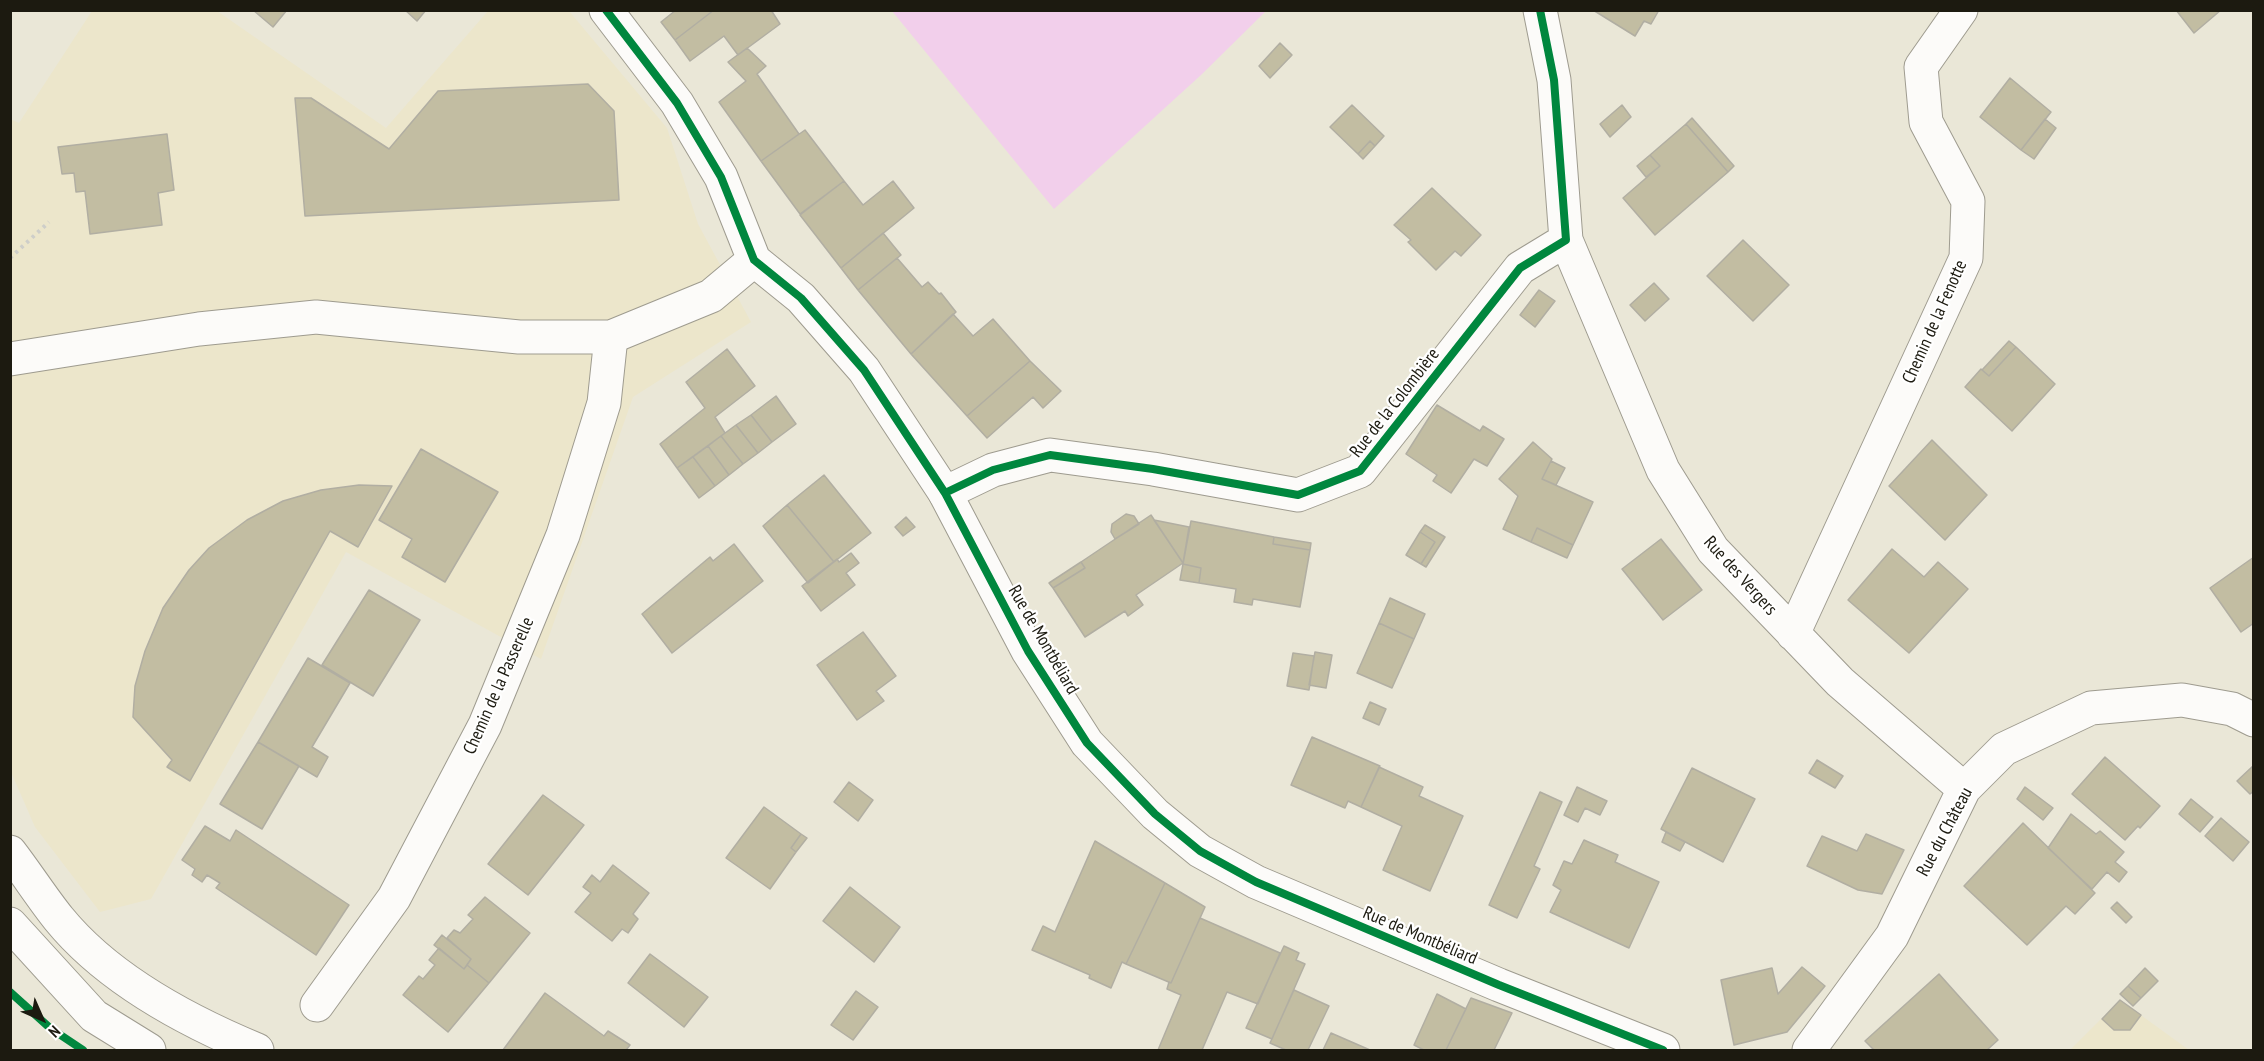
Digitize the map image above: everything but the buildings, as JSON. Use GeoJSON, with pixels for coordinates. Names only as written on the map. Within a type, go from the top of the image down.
{"type":"FeatureCollection","features":[{"type":"Feature","properties":{"kind":"street"},"geometry":{"type":"LineString","coordinates":[[10,359],[199,329],[316,317],[519,337],[611,337],[711,296],[753,260],[721,177],[677,103],[606,10]]}},
{"type":"Feature","properties":{"kind":"street"},"geometry":{"type":"LineString","coordinates":[[1540,10],[1554,80],[1566,240]]}},
{"type":"Feature","properties":{"kind":"street","name":"Chemin de la Fenotte"},"geometry":{"type":"LineString","coordinates":[[1793,634],[1966,258],[1968,201],[1926,122],[1921,67],[1961,10]]}},
{"type":"Feature","properties":{"kind":"street","name":"Rue de la Colombière"},"geometry":{"type":"LineString","coordinates":[[945,493],[993,470],[1050,455],[1153,469],[1298,495],[1360,471],[1520,268],[1566,240]]}},
{"type":"Feature","properties":{"kind":"street","name":"Rue des Vergers"},"geometry":{"type":"LineString","coordinates":[[1566,240],[1663,470],[1713,550],[1840,681],[1964,789]]}},
{"type":"Feature","properties":{"kind":"street","name":"Rue de Montbéliard"},"geometry":{"type":"LineString","coordinates":[[753,260],[801,298],[864,370],[945,493],[1028,651],[1087,743],[1155,814],[1200,851],[1256,882],[1499,985],[1663,1050]]}},
{"type":"Feature","properties":{"kind":"street","name":"Chemin de la Passerelle"},"geometry":{"type":"LineString","coordinates":[[317,1005],[394,898],[485,725],[564,535],[604,403],[611,337]]}},
{"type":"Feature","properties":{"kind":"street","name":"Rue du Château"},"geometry":{"type":"LineString","coordinates":[[1809,1050],[1892,936],[1964,789],[2004,749],[2091,708],[2182,700],[2232,709],[2253,720]]}},
{"type":"Feature","properties":{"kind":"street"},"geometry":{"type":"LineString","coordinates":[[10,852],[60,920],[98,957],[161,1005],[257,1050]]}},
{"type":"Feature","properties":{"kind":"street"},"geometry":{"type":"LineString","coordinates":[[10,924],[94,1016],[148,1050]]}},
{"type":"Feature","properties":{"kind":"path"},"geometry":{"type":"LineString","coordinates":[[10,258],[50,222]]}},
{"type":"Feature","properties":{"kind":"shaded area"},"geometry":{"type":"Polygon","coordinates":[[[92,11],[217,11],[386,128],[488,11],[569,11],[667,128],[698,224],[751,322],[633,397],[541,659],[346,552],[151,899],[100,912],[35,827],[11,772],[10,119],[19,123],[92,11]]]}},
{"type":"Feature","properties":{"kind":"shaded area"},"geometry":{"type":"Polygon","coordinates":[[[892,11],[1266,11],[1201,75],[1054,209],[892,11]]]}},
{"type":"Feature","properties":{"kind":"shaded area"},"geometry":{"type":"Polygon","coordinates":[[[2120,1000],[2189,1050],[2070,1050],[2120,1000]]]}},
{"type":"Feature","properties":{"kind":"cycle path"},"geometry":{"type":"LineString","coordinates":[[606,10],[677,103],[721,177],[754,260],[801,298],[864,370],[945,493],[1028,651],[1087,743],[1155,814],[1200,851],[1256,882],[1499,985],[1663,1050]]}},
{"type":"Feature","properties":{"kind":"cycle path"},"geometry":{"type":"LineString","coordinates":[[945,493],[993,470],[1050,455],[1153,469],[1298,495],[1360,471],[1520,268],[1566,240],[1554,80],[1540,10]]}},
{"type":"Feature","properties":{"kind":"cycle path"},"geometry":{"type":"LineString","coordinates":[[10,992],[50,1028],[83,1050]]}}]}
